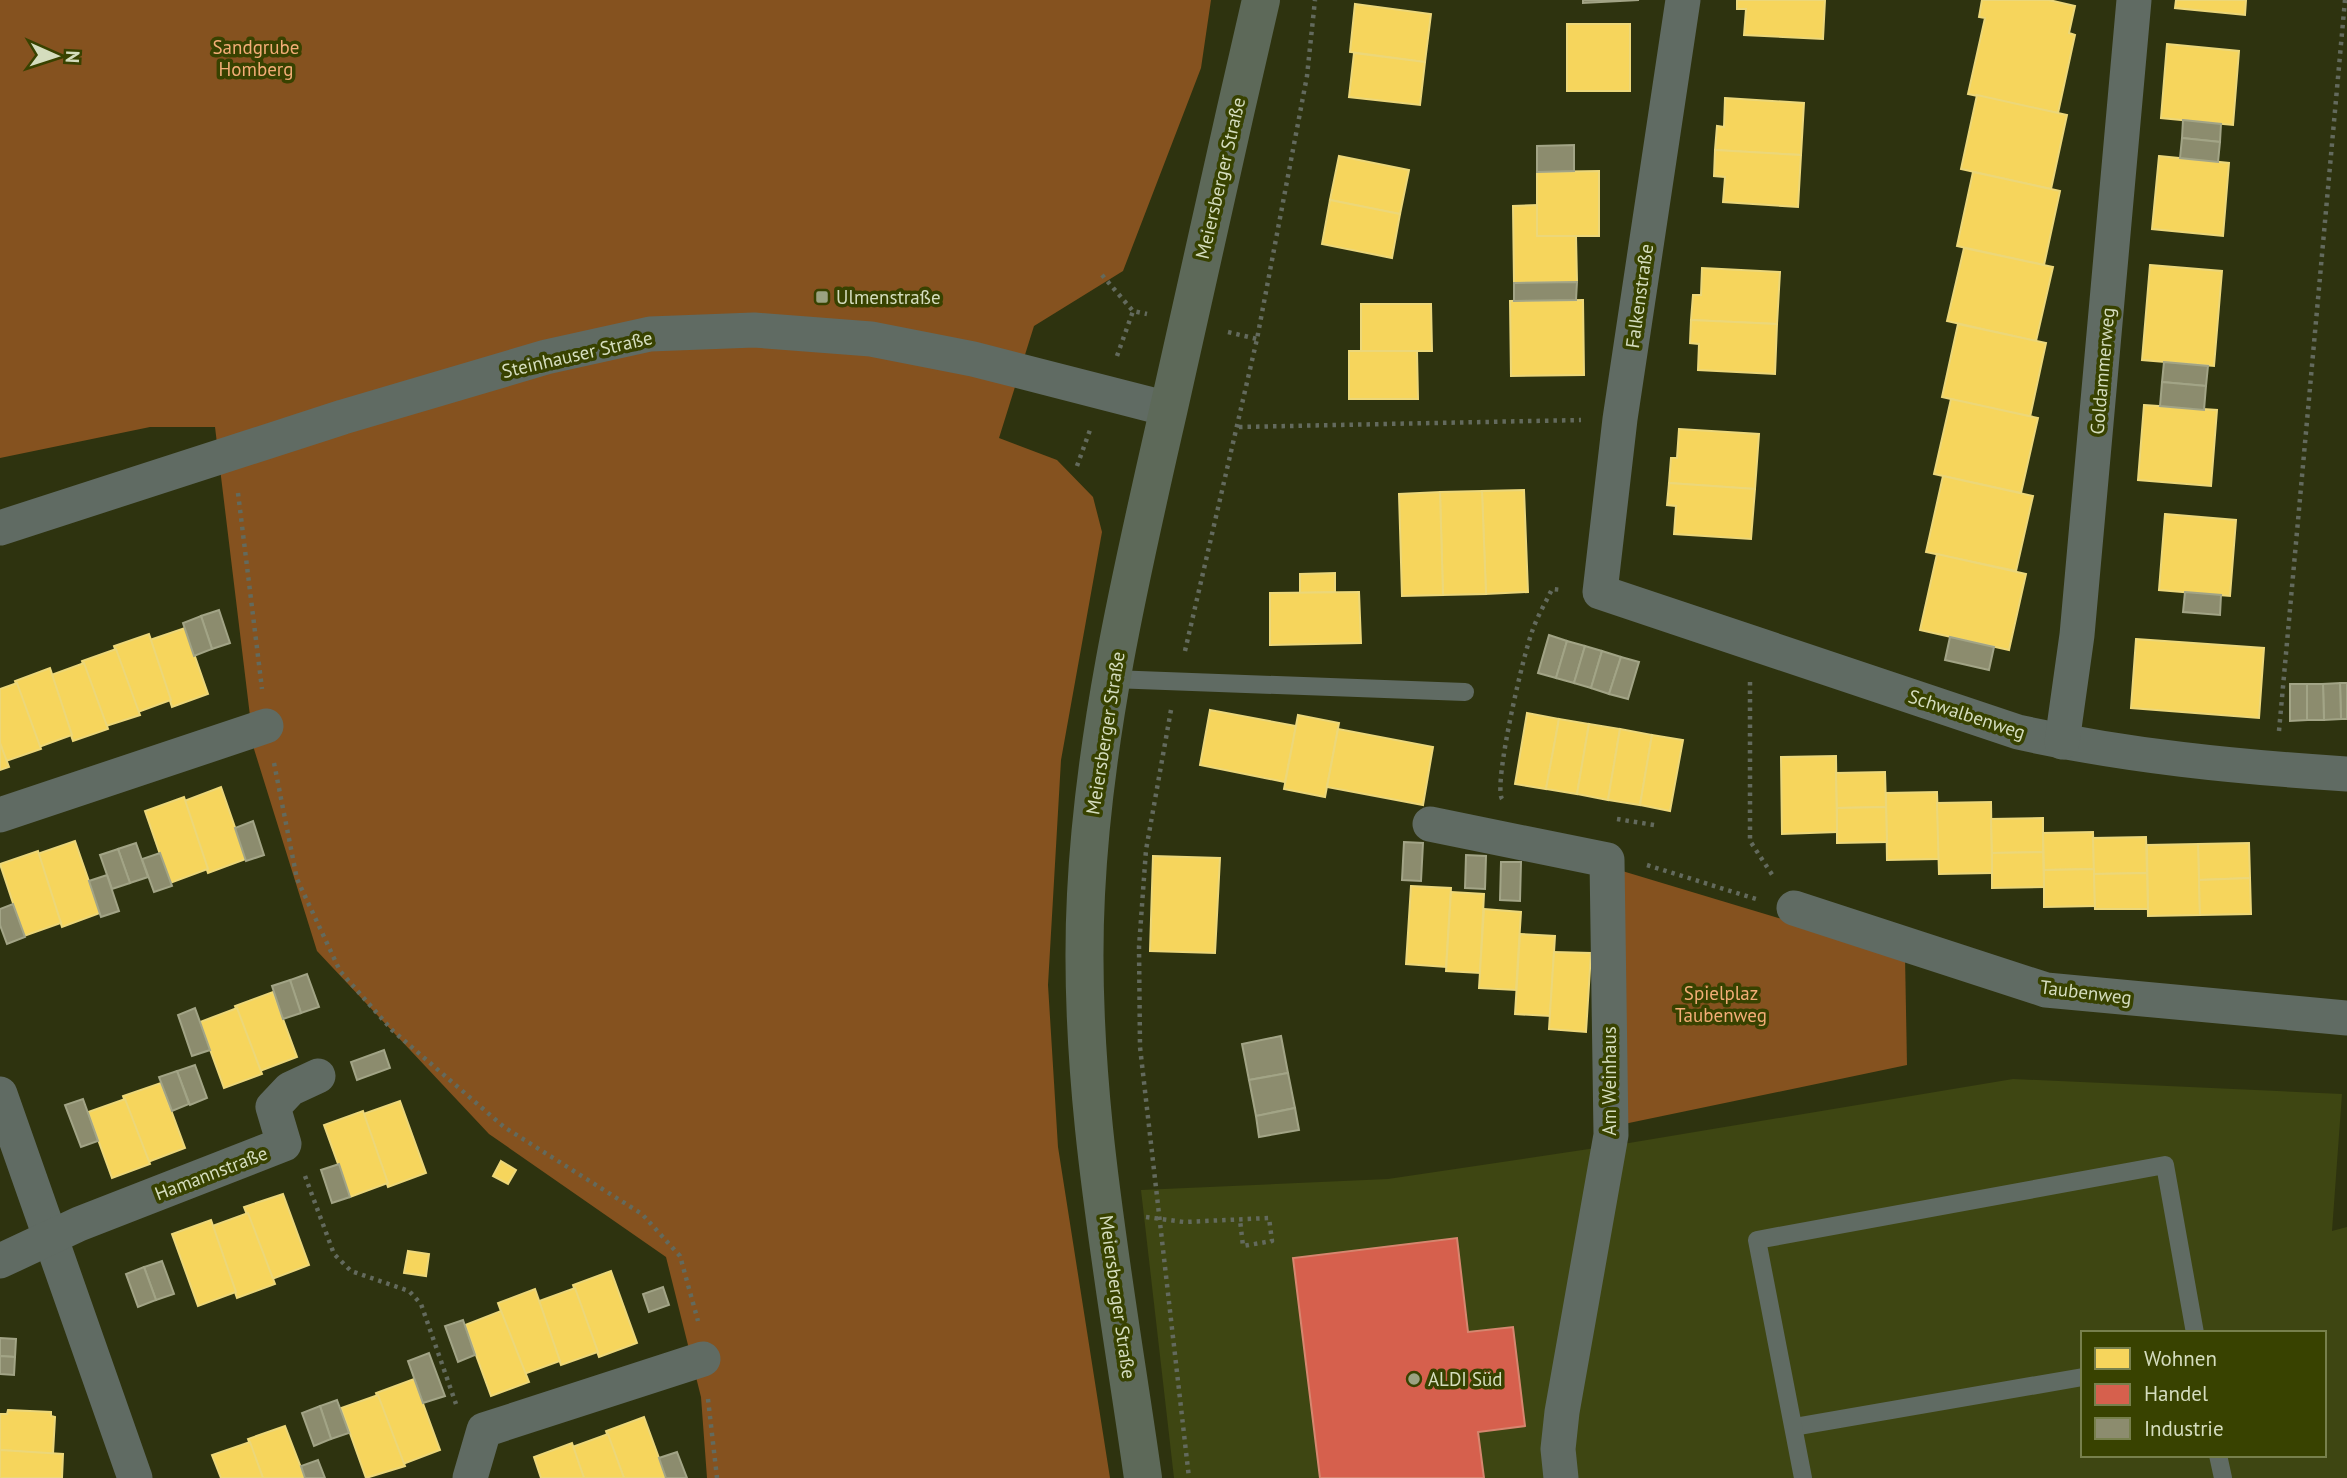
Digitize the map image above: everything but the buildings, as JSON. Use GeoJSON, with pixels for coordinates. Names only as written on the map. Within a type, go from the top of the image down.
{"type":"FeatureCollection","features":[{"type":"Feature","properties":{"kind":"main road","name":"Meiersberger Straße"},"geometry":{"type":"LineString","coordinates":[[1143,1478],[1093,1119],[1085,977],[1085,896],[1091,813],[1112,679],[1168,410],[1261,0]]}},
{"type":"Feature","properties":{"kind":"street","name":"Falkenstraße"},"geometry":{"type":"LineString","coordinates":[[1600,592],[1620,419],[1682,0]]}},
{"type":"Feature","properties":{"kind":"street","name":"Goldammerweg"},"geometry":{"type":"LineString","coordinates":[[2062,742],[2077,635],[2134,0]]}},
{"type":"Feature","properties":{"kind":"street","name":"Steinhauser Straße"},"geometry":{"type":"LineString","coordinates":[[0,528],[343,417],[547,357],[650,334],[754,330],[871,339],[973,359],[1168,410]]}},
{"type":"Feature","properties":{"kind":"street","name":"Schwalbenweg"},"geometry":{"type":"LineString","coordinates":[[1600,592],[2018,732],[2062,742],[2275,769],[2347,774]]}},
{"type":"Feature","properties":{"kind":"street"},"geometry":{"type":"LineString","coordinates":[[0,815],[266,726]]}},
{"type":"Feature","properties":{"kind":"street"},"geometry":{"type":"LineString","coordinates":[[1430,824],[1607,860]]}},
{"type":"Feature","properties":{"kind":"street","name":"Am Weinhaus"},"geometry":{"type":"LineString","coordinates":[[1560,1478],[1558,1449],[1562,1412],[1611,1135],[1607,860]]}},
{"type":"Feature","properties":{"kind":"street","name":"Taubenweg"},"geometry":{"type":"LineString","coordinates":[[1794,908],[2046,990],[2347,1018]]}},
{"type":"Feature","properties":{"kind":"street","name":"Hamannstraße"},"geometry":{"type":"LineString","coordinates":[[0,1261],[284,1144],[273,1107],[290,1089],[318,1076]]}},
{"type":"Feature","properties":{"kind":"street"},"geometry":{"type":"LineString","coordinates":[[0,1094],[135,1478]]}},
{"type":"Feature","properties":{"kind":"street"},"geometry":{"type":"LineString","coordinates":[[470,1478],[484,1430],[703,1359]]}},
{"type":"Feature","properties":{"kind":"lane"},"geometry":{"type":"LineString","coordinates":[[1112,679],[1176,684],[1465,692]]}},
{"type":"Feature","properties":{"kind":"lane"},"geometry":{"type":"LineString","coordinates":[[1803,1478],[1757,1240],[2165,1165],[2195,1331]]}},
{"type":"Feature","properties":{"kind":"lane"},"geometry":{"type":"LineString","coordinates":[[1794,1427],[2081,1377]]}},
{"type":"Feature","properties":{"kind":"lane"},"geometry":{"type":"LineString","coordinates":[[2218,1457],[2223,1478]]}},
{"type":"Feature","properties":{"kind":"path"},"geometry":{"type":"LineString","coordinates":[[1189,1478],[1140,1047],[1139,947],[1146,850],[1176,684],[1239,427],[1307,76],[1315,0]]}},
{"type":"Feature","properties":{"kind":"path"},"geometry":{"type":"LineString","coordinates":[[2275,769],[2345,0]]}},
{"type":"Feature","properties":{"kind":"path"},"geometry":{"type":"LineString","coordinates":[[1239,427],[1620,419]]}},
{"type":"Feature","properties":{"kind":"path"},"geometry":{"type":"LineString","coordinates":[[233,454],[266,726],[297,878],[340,971],[392,1030],[504,1127],[642,1214],[680,1256],[696,1307],[717,1478]]}},
{"type":"Feature","properties":{"kind":"path"},"geometry":{"type":"LineString","coordinates":[[1511,804],[1499,794],[1508,736],[1530,639],[1546,604]]}},
{"type":"Feature","properties":{"kind":"path"},"geometry":{"type":"LineString","coordinates":[[1750,643],[1750,841],[1794,908]]}},
{"type":"Feature","properties":{"kind":"path"},"geometry":{"type":"LineString","coordinates":[[1615,819],[1654,825]]}},
{"type":"Feature","properties":{"kind":"path"},"geometry":{"type":"LineString","coordinates":[[1607,860],[1633,861],[1756,900]]}},
{"type":"Feature","properties":{"kind":"path"},"geometry":{"type":"LineString","coordinates":[[284,1144],[300,1164],[334,1254],[351,1271],[409,1291],[421,1304],[454,1402],[484,1430]]}},
{"type":"Feature","properties":{"kind":"path"},"geometry":{"type":"LineString","coordinates":[[1107,1220],[1158,1217],[1184,1222],[1269,1218],[1272,1241],[1243,1246],[1240,1220]]}},
{"type":"Feature","properties":{"kind":"shaded area"},"geometry":{"type":"Polygon","coordinates":[[[2013,1079],[2342,1094],[2332,1231],[2347,1227],[2347,1478],[1174,1478],[1141,1190],[1388,1179],[1629,1143],[2013,1079]]]}},
{"type":"Feature","properties":{"kind":"green space","name":"Sandgrube Homberg"},"geometry":{"type":"Polygon","coordinates":[[[0,0],[1211,0],[1201,68],[1123,271],[1034,326],[999,438],[1057,460],[1093,497],[1102,532],[1061,760],[1048,985],[1058,1147],[1110,1478],[707,1478],[701,1397],[666,1257],[489,1134],[317,951],[254,749],[215,427],[150,427],[0,458],[0,0]]]}},
{"type":"Feature","properties":{"kind":"green space","name":"Spielplaz Taubenweg"},"geometry":{"type":"Polygon","coordinates":[[[1619,870],[1905,956],[1907,1065],[1624,1124],[1619,870]]]}},
{"type":"Feature","properties":{"kind":"place","name":"Ulmenstraße"},"geometry":{"type":"Point","coordinates":[822,297]}},
{"type":"Feature","properties":{"kind":"place","name":"ALDI Süd"},"geometry":{"type":"Point","coordinates":[1414,1379]}}]}
